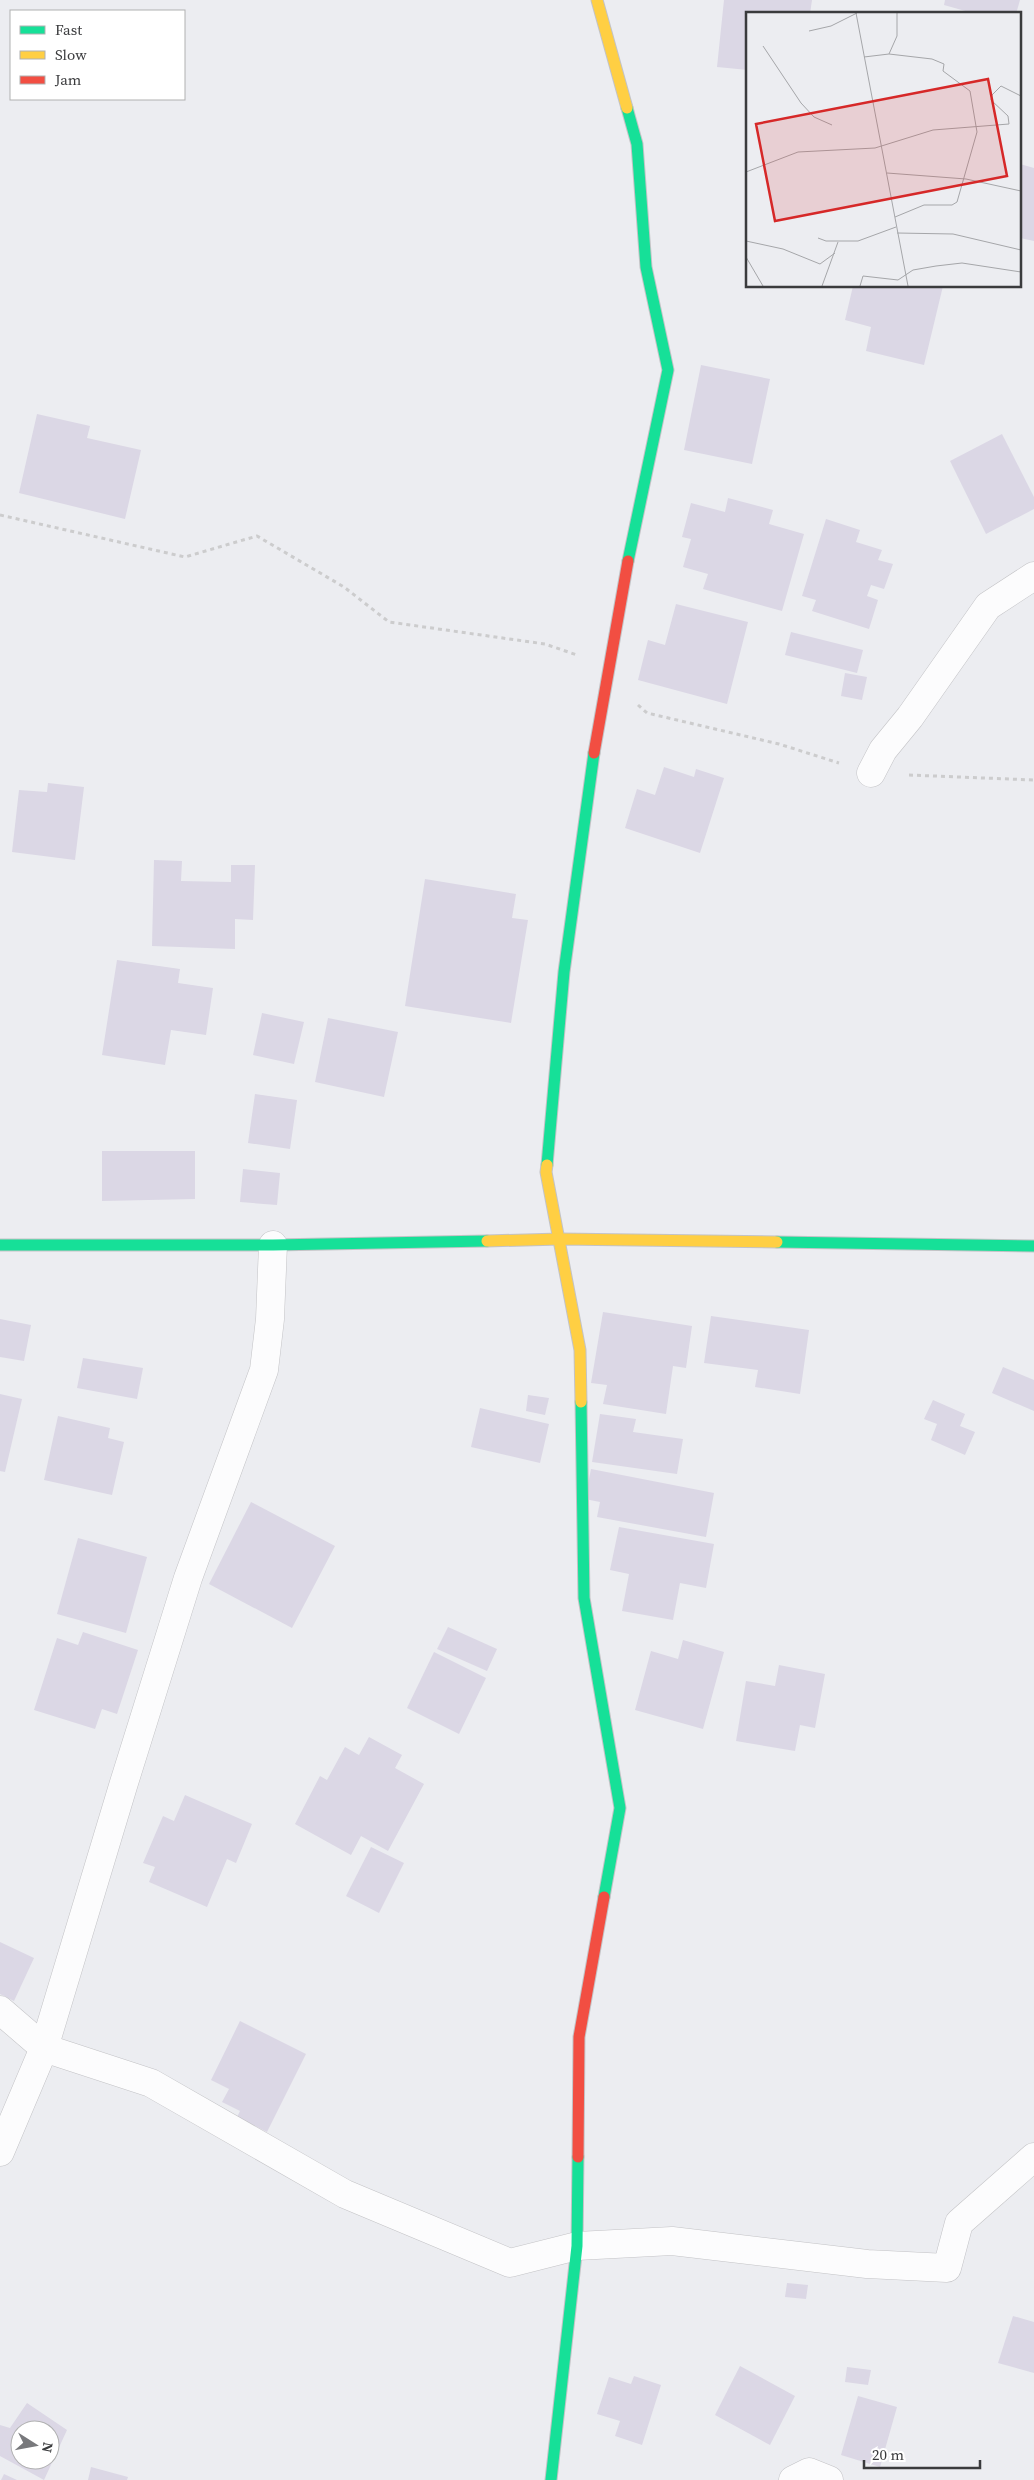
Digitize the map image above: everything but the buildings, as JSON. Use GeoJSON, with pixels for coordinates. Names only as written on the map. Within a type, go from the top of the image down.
{"type":"FeatureCollection","features":[{"type":"Feature","properties":{"kind":"street"},"geometry":{"type":"LineString","coordinates":[[551,2480],[577,2246],[580,2038],[620,1808],[584,1598],[580,1350],[546,1172],[564,972],[590,776],[627,568],[668,370],[646,267],[637,144],[597,0]]}},
{"type":"Feature","properties":{"kind":"street"},"geometry":{"type":"LineString","coordinates":[[871,773],[883,750],[910,717],[988,606],[1034,576]]}},
{"type":"Feature","properties":{"kind":"street"},"geometry":{"type":"LineString","coordinates":[[0,1246],[273,1245],[560,1239],[1034,1246]]}},
{"type":"Feature","properties":{"kind":"street"},"geometry":{"type":"LineString","coordinates":[[0,2152],[44,2048],[188,1578],[264,1370],[270,1319],[273,1245]]}},
{"type":"Feature","properties":{"kind":"street"},"geometry":{"type":"LineString","coordinates":[[0,2010],[44,2048],[151,2082],[345,2194],[510,2263],[577,2246],[672,2242],[867,2264],[947,2268],[959,2223],[1034,2157]]}},
{"type":"Feature","properties":{"kind":"street"},"geometry":{"type":"LineString","coordinates":[[793,2480],[809,2472],[829,2480]]}},
{"type":"Feature","properties":{"kind":"path"},"geometry":{"type":"LineString","coordinates":[[0,515],[185,557],[257,536],[344,587],[389,622],[545,644],[579,656],[608,675],[647,713],[779,744],[871,773],[1034,780]]}},
{"type":"Feature","properties":{"kind":"traffic: fast"},"geometry":{"type":"LineString","coordinates":[[627,108],[637,144],[646,267],[668,370],[628,561]]}},
{"type":"Feature","properties":{"kind":"traffic: fast"},"geometry":{"type":"LineString","coordinates":[[547,1165],[564,972],[594,753]]}},
{"type":"Feature","properties":{"kind":"traffic: fast"},"geometry":{"type":"LineString","coordinates":[[0,1245],[273,1245],[487,1241]]}},
{"type":"Feature","properties":{"kind":"traffic: fast"},"geometry":{"type":"LineString","coordinates":[[777,1242],[1034,1246]]}},
{"type":"Feature","properties":{"kind":"traffic: fast"},"geometry":{"type":"LineString","coordinates":[[581,1402],[584,1598],[620,1808],[604,1897]]}},
{"type":"Feature","properties":{"kind":"traffic: fast"},"geometry":{"type":"LineString","coordinates":[[551,2480],[577,2246],[578,2157]]}},
{"type":"Feature","properties":{"kind":"traffic: slow"},"geometry":{"type":"LineString","coordinates":[[597,0],[627,108]]}},
{"type":"Feature","properties":{"kind":"traffic: slow"},"geometry":{"type":"LineString","coordinates":[[547,1165],[546,1172],[580,1350],[581,1402]]}},
{"type":"Feature","properties":{"kind":"traffic: slow"},"geometry":{"type":"LineString","coordinates":[[487,1241],[560,1239],[777,1242]]}},
{"type":"Feature","properties":{"kind":"traffic: jam"},"geometry":{"type":"LineString","coordinates":[[594,753],[628,561]]}},
{"type":"Feature","properties":{"kind":"traffic: jam"},"geometry":{"type":"LineString","coordinates":[[578,2157],[579,2037],[604,1897]]}}]}
